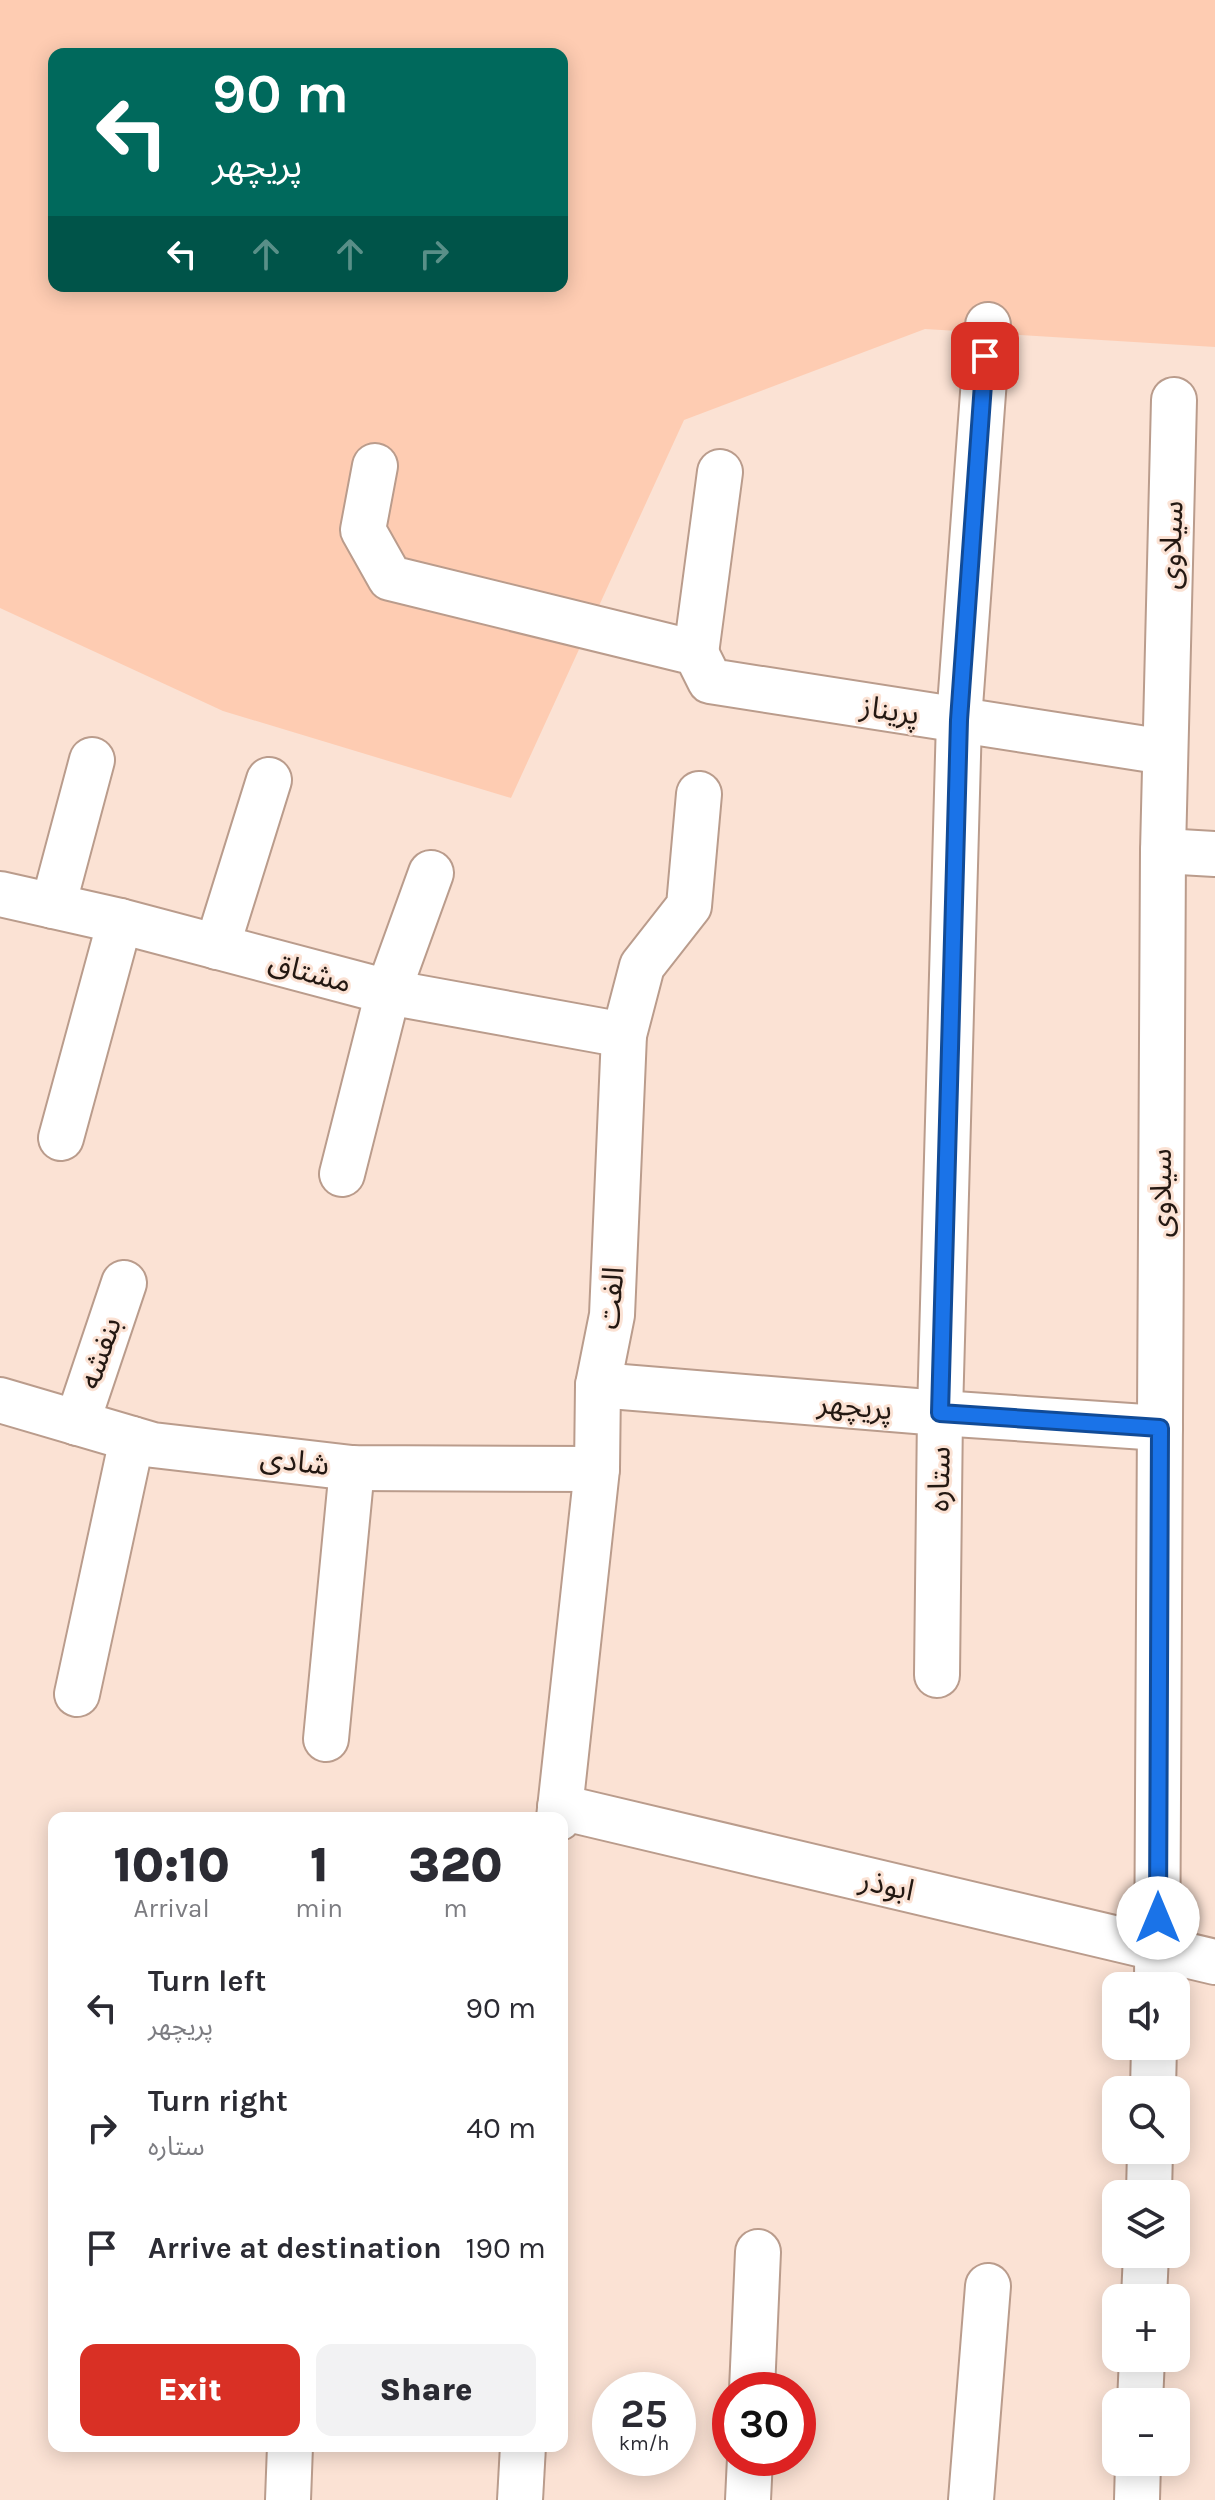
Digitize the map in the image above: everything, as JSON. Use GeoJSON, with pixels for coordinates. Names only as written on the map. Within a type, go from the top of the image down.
{"type":"FeatureCollection","features":[{"type":"Feature","properties":{"kind":"street","name":"ستاره"},"geometry":{"type":"LineString","coordinates":[[937,1675],[940,1413],[959,720],[988,325]]}},
{"type":"Feature","properties":{"kind":"street","name":"سیلاوی"},"geometry":{"type":"LineString","coordinates":[[1157,1968],[1163,851],[1174,400]]}},
{"type":"Feature","properties":{"kind":"street","name":"پریناز"},"geometry":{"type":"LineString","coordinates":[[375,466],[363,530],[390,578],[703,667],[959,720],[1165,752]]}},
{"type":"Feature","properties":{"kind":"street"},"geometry":{"type":"LineString","coordinates":[[703,667],[720,472]]}},
{"type":"Feature","properties":{"kind":"street"},"geometry":{"type":"LineString","coordinates":[[53,906],[92,760]]}},
{"type":"Feature","properties":{"kind":"street"},"geometry":{"type":"LineString","coordinates":[[217,947],[269,780]]}},
{"type":"Feature","properties":{"kind":"street","name":"الفت"},"geometry":{"type":"LineString","coordinates":[[559,1812],[597,1469],[598,1385],[612,1315],[624,1035],[642,966],[689,906],[699,794]]}},
{"type":"Feature","properties":{"kind":"street"},"geometry":{"type":"LineString","coordinates":[[1163,851],[1215,854]]}},
{"type":"Feature","properties":{"kind":"street"},"geometry":{"type":"LineString","coordinates":[[342,1174],[388,992],[431,873]]}},
{"type":"Feature","properties":{"kind":"street","name":"مشتاق"},"geometry":{"type":"LineString","coordinates":[[0,894],[120,921],[388,992],[624,1035]]}},
{"type":"Feature","properties":{"kind":"street"},"geometry":{"type":"LineString","coordinates":[[61,1138],[120,921]]}},
{"type":"Feature","properties":{"kind":"street","name":"بنفشه"},"geometry":{"type":"LineString","coordinates":[[77,1423],[124,1283]]}},
{"type":"Feature","properties":{"kind":"street","name":"پریچهر"},"geometry":{"type":"LineString","coordinates":[[598,1385],[1160,1428]]}},
{"type":"Feature","properties":{"kind":"street","name":"شادی"},"geometry":{"type":"LineString","coordinates":[[0,1400],[153,1445],[352,1468],[597,1469]]}},
{"type":"Feature","properties":{"kind":"street"},"geometry":{"type":"LineString","coordinates":[[77,1694],[132,1439]]}},
{"type":"Feature","properties":{"kind":"street"},"geometry":{"type":"LineString","coordinates":[[326,1739],[352,1468]]}},
{"type":"Feature","properties":{"kind":"street","name":"ابوذر"},"geometry":{"type":"LineString","coordinates":[[568,1815],[1157,1968],[1215,1962]]}},
{"type":"Feature","properties":{"kind":"street"},"geometry":{"type":"LineString","coordinates":[[753,2372],[758,2252]]}},
{"type":"Feature","properties":{"kind":"street"},"geometry":{"type":"LineString","coordinates":[[971,2500],[988,2286]]}},
{"type":"Feature","properties":{"kind":"street"},"geometry":{"type":"LineString","coordinates":[[288,2500],[290,2452]]}},
{"type":"Feature","properties":{"kind":"street"},"geometry":{"type":"LineString","coordinates":[[520,2500],[523,2452]]}},
{"type":"Feature","properties":{"kind":"street"},"geometry":{"type":"LineString","coordinates":[[748,2500],[749,2476]]}},
{"type":"Feature","properties":{"kind":"street"},"geometry":{"type":"LineString","coordinates":[[1137,2500],[1138,2476]]}},
{"type":"Feature","properties":{"kind":"shaded area"},"geometry":{"type":"Polygon","coordinates":[[[0,0],[1215,0],[1215,347],[925,329],[684,420],[511,798],[223,711],[0,608],[0,0]]]}},
{"type":"Feature","properties":{"kind":"route"},"geometry":{"type":"LineString","coordinates":[[985,356],[959,720],[940,1413],[1160,1428],[1158,1918]]}}]}
